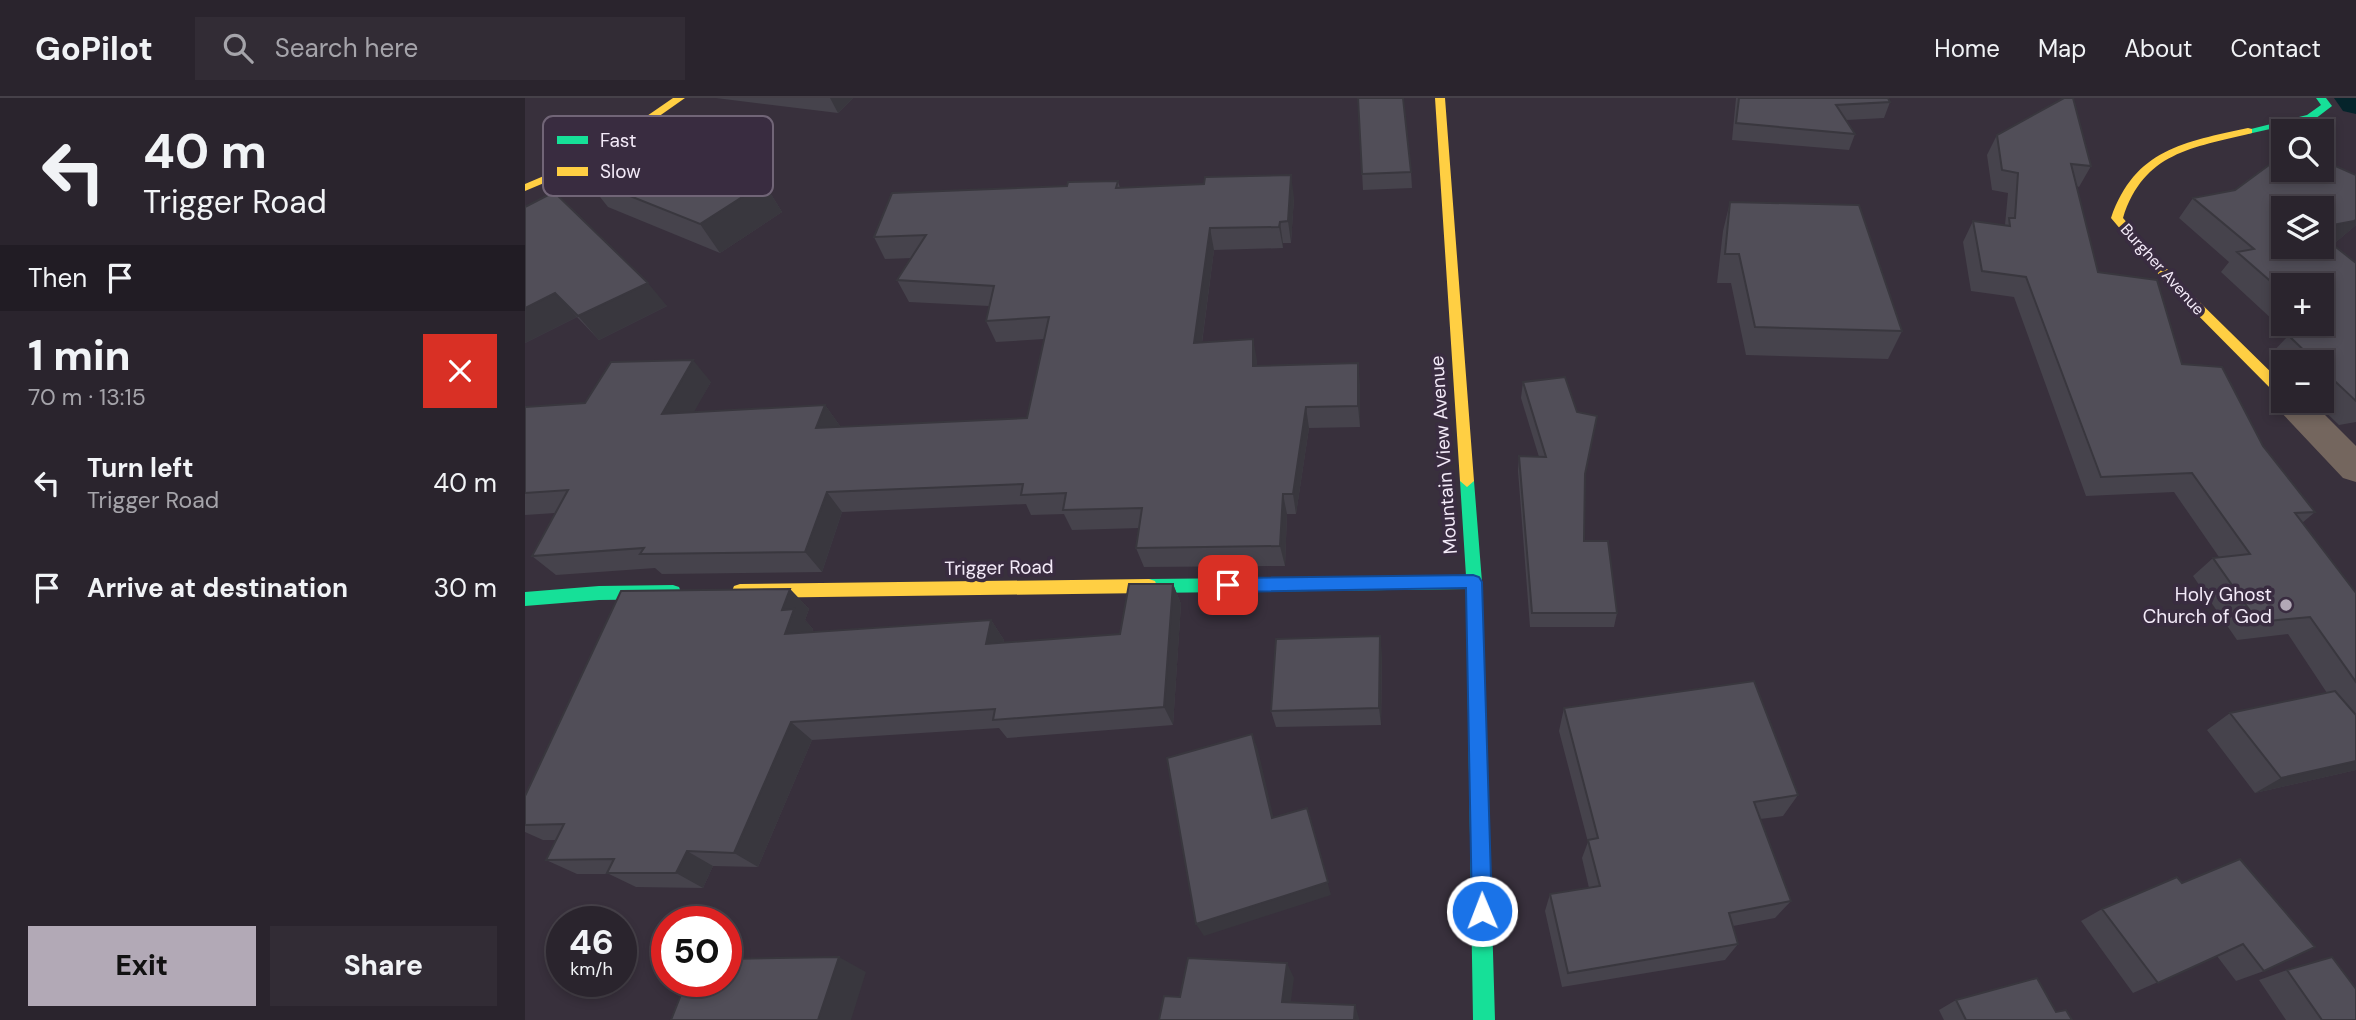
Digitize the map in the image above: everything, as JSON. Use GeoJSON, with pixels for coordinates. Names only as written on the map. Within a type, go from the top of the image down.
{"type":"FeatureCollection","features":[{"type":"Feature","properties":{"kind":"street"},"geometry":{"type":"LineString","coordinates":[[654,116],[680,98]]}},
{"type":"Feature","properties":{"kind":"street","name":"Mountain View Avenue"},"geometry":{"type":"LineString","coordinates":[[1440,98],[1473,582],[1484,1020]]}},
{"type":"Feature","properties":{"kind":"street","name":"Burgher Avenue"},"geometry":{"type":"LineString","coordinates":[[2271,381],[2170,280],[2117,218],[2126,193],[2139,175],[2175,151],[2311,117],[2327,106],[2321,98]]}},
{"type":"Feature","properties":{"kind":"street"},"geometry":{"type":"LineString","coordinates":[[525,188],[543,180]]}},
{"type":"Feature","properties":{"kind":"street"},"geometry":{"type":"LineString","coordinates":[[2303,413],[2356,468]]}},
{"type":"Feature","properties":{"kind":"street","name":"Trigger Road"},"geometry":{"type":"LineString","coordinates":[[724,591],[1473,582]]}},
{"type":"Feature","properties":{"kind":"street"},"geometry":{"type":"LineString","coordinates":[[525,599],[599,593],[696,592]]}},
{"type":"Feature","properties":{"kind":"building"},"geometry":{"type":"Polygon","coordinates":[[[1358,98],[1403,98],[1411,172],[1362,174],[1358,98]]]}},
{"type":"Feature","properties":{"kind":"building"},"geometry":{"type":"Polygon","coordinates":[[[1739,98],[1888,98],[1890,102],[1836,105],[1855,134],[1736,123],[1739,98]]]}},
{"type":"Feature","properties":{"kind":"building"},"geometry":{"type":"Polygon","coordinates":[[[2064,98],[2073,98],[2091,166],[2071,164],[2098,272],[2157,280],[2182,364],[2222,367],[2263,446],[2315,512],[2295,513],[2356,593],[2356,682],[2310,617],[2258,622],[2213,558],[2250,554],[2192,473],[2101,477],[2026,277],[1982,271],[1973,221],[2010,226],[2009,218],[2015,218],[2018,173],[2002,170],[1997,135],[2064,98]]]}},
{"type":"Feature","properties":{"kind":"building"},"geometry":{"type":"Polygon","coordinates":[[[2271,164],[2271,182],[2334,182],[2334,165],[2356,175],[2354,221],[2334,225],[2334,196],[2271,196],[2271,259],[2334,259],[2334,246],[2356,263],[2356,401],[2334,380],[2334,350],[2304,350],[2289,336],[2334,336],[2334,273],[2271,273],[2271,282],[2237,252],[2254,249],[2193,198],[2235,190],[2271,164]]]}},
{"type":"Feature","properties":{"kind":"building"},"geometry":{"type":"Polygon","coordinates":[[[1291,175],[1288,221],[1280,222],[1279,227],[1210,228],[1194,343],[1253,339],[1253,366],[1358,363],[1358,406],[1306,407],[1293,494],[1283,494],[1280,546],[1136,548],[1142,508],[1063,510],[1066,493],[1021,495],[1023,484],[827,492],[805,552],[640,554],[644,548],[532,556],[568,490],[525,493],[525,407],[585,403],[611,362],[693,360],[662,414],[825,405],[816,428],[1027,418],[1049,317],[986,321],[994,286],[897,280],[926,235],[874,237],[892,193],[1067,186],[1068,182],[1118,181],[1116,188],[1204,184],[1205,177],[1291,175]]]}},
{"type":"Feature","properties":{"kind":"building"},"geometry":{"type":"Polygon","coordinates":[[[546,196],[558,196],[648,283],[578,316],[555,293],[525,308],[525,207],[546,196]]]}},
{"type":"Feature","properties":{"kind":"building"},"geometry":{"type":"Polygon","coordinates":[[[630,196],[744,196],[700,224],[630,196]]]}},
{"type":"Feature","properties":{"kind":"building"},"geometry":{"type":"Polygon","coordinates":[[[1730,202],[1859,205],[1902,331],[1755,327],[1739,254],[1725,254],[1730,202]]]}},
{"type":"Feature","properties":{"kind":"building"},"geometry":{"type":"Polygon","coordinates":[[[1565,377],[1577,412],[1597,416],[1585,474],[1584,541],[1608,541],[1617,613],[1532,613],[1519,456],[1546,457],[1523,382],[1565,377]]]}},
{"type":"Feature","properties":{"kind":"building"},"geometry":{"type":"Polygon","coordinates":[[[1129,584],[1173,584],[1164,707],[993,720],[995,709],[791,722],[734,853],[687,851],[676,873],[607,873],[614,859],[546,860],[564,824],[525,825],[525,796],[621,591],[790,589],[782,610],[794,609],[785,634],[991,620],[986,644],[1120,634],[1129,584]]]}},
{"type":"Feature","properties":{"kind":"building"},"geometry":{"type":"Polygon","coordinates":[[[1380,636],[1379,708],[1271,711],[1276,639],[1380,636]]]}},
{"type":"Feature","properties":{"kind":"building"},"geometry":{"type":"Polygon","coordinates":[[[1754,681],[1798,795],[1754,802],[1791,901],[1729,913],[1738,944],[1568,973],[1550,894],[1600,886],[1588,840],[1598,838],[1564,708],[1754,681]]]}},
{"type":"Feature","properties":{"kind":"building"},"geometry":{"type":"Polygon","coordinates":[[[2335,691],[2356,715],[2356,761],[2281,778],[2230,713],[2335,691]]]}},
{"type":"Feature","properties":{"kind":"building"},"geometry":{"type":"Polygon","coordinates":[[[1252,734],[1272,818],[1307,808],[1328,882],[1196,924],[1167,758],[1252,734]]]}},
{"type":"Feature","properties":{"kind":"building"},"geometry":{"type":"Polygon","coordinates":[[[2240,859],[2315,947],[2264,971],[2243,944],[2158,983],[2102,909],[2177,877],[2182,883],[2240,859]]]}},
{"type":"Feature","properties":{"kind":"building"},"geometry":{"type":"Polygon","coordinates":[[[839,957],[818,1020],[671,1020],[680,997],[742,997],[742,959],[839,957]]]}},
{"type":"Feature","properties":{"kind":"building"},"geometry":{"type":"Polygon","coordinates":[[[2332,957],[2356,989],[2356,1020],[2322,1020],[2287,970],[2332,957]]]}},
{"type":"Feature","properties":{"kind":"building"},"geometry":{"type":"Polygon","coordinates":[[[1188,958],[1287,963],[1282,1002],[1355,1005],[1354,1020],[1159,1020],[1164,996],[1180,997],[1188,958]]]}},
{"type":"Feature","properties":{"kind":"building"},"geometry":{"type":"Polygon","coordinates":[[[2037,978],[2056,1012],[2066,1010],[2072,1020],[1966,1020],[1956,1000],[2037,978]]]}},
{"type":"Feature","properties":{"kind":"waterway"},"geometry":{"type":"LineString","coordinates":[[2352,98],[2356,103]]}},
{"type":"Feature","properties":{"kind":"traffic: fast"},"geometry":{"type":"LineString","coordinates":[[2248,131],[2311,117],[2327,106],[2321,98]]}},
{"type":"Feature","properties":{"kind":"traffic: fast"},"geometry":{"type":"LineString","coordinates":[[1467,481],[1474,582],[1484,1020]]}},
{"type":"Feature","properties":{"kind":"traffic: fast"},"geometry":{"type":"LineString","coordinates":[[1149,586],[1474,582]]}},
{"type":"Feature","properties":{"kind":"traffic: fast"},"geometry":{"type":"LineString","coordinates":[[525,599],[599,593],[673,592]]}},
{"type":"Feature","properties":{"kind":"traffic: slow"},"geometry":{"type":"LineString","coordinates":[[654,116],[680,98]]}},
{"type":"Feature","properties":{"kind":"traffic: slow"},"geometry":{"type":"LineString","coordinates":[[1440,98],[1467,481]]}},
{"type":"Feature","properties":{"kind":"traffic: slow"},"geometry":{"type":"LineString","coordinates":[[2248,131],[2185,148],[2156,161],[2133,182],[2117,218],[2170,280],[2271,381]]}},
{"type":"Feature","properties":{"kind":"traffic: slow"},"geometry":{"type":"LineString","coordinates":[[525,188],[543,180]]}},
{"type":"Feature","properties":{"kind":"traffic: slow"},"geometry":{"type":"LineString","coordinates":[[740,591],[1149,586]]}},
{"type":"Feature","properties":{"kind":"place","name":"Holy Ghost Church of God"},"geometry":{"type":"Point","coordinates":[2286,605]}},
{"type":"Feature","properties":{"kind":"route"},"geometry":{"type":"LineString","coordinates":[[1228,585],[1473,582],[1482,911]]}}]}
